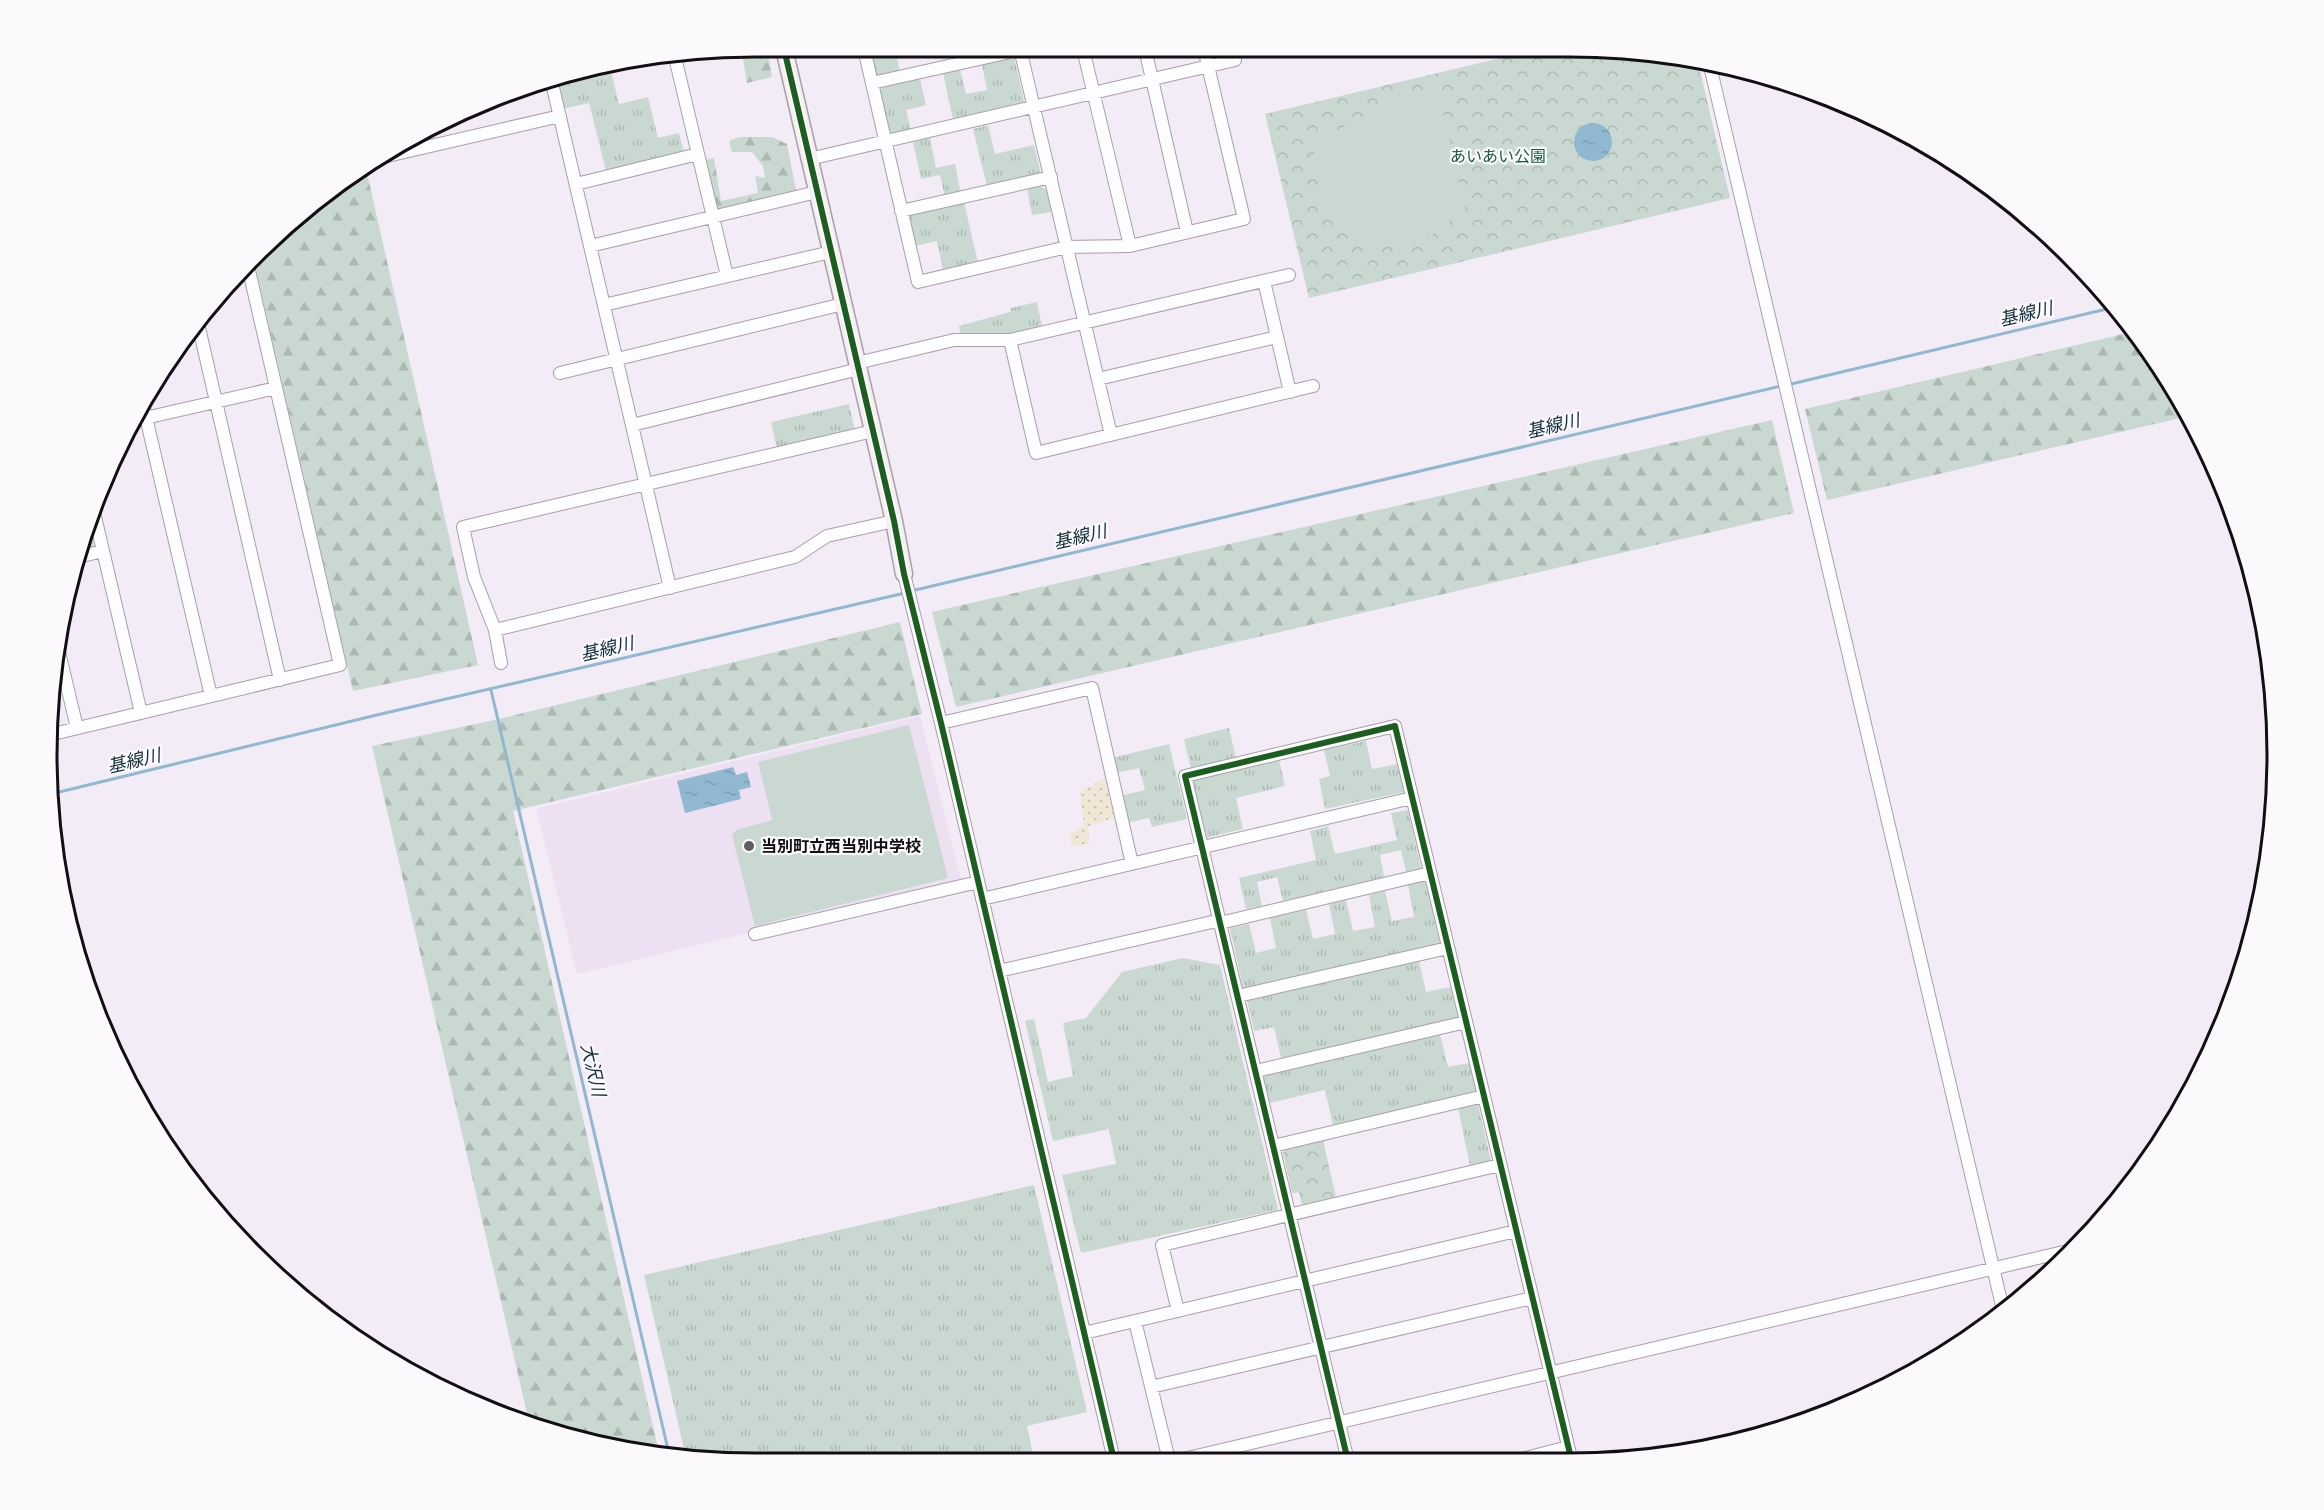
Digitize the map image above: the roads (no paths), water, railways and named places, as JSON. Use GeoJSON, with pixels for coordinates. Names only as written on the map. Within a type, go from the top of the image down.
{"type":"FeatureCollection","features":[{"type":"Feature","properties":{"kind":"street"},"geometry":{"type":"LineString","coordinates":[[785,57],[894,521],[913,614],[941,723],[1112,1453]]}},
{"type":"Feature","properties":{"kind":"street"},"geometry":{"type":"LineString","coordinates":[[866,57],[918,282],[1067,247],[1130,246],[1244,219],[1206,57]]}},
{"type":"Feature","properties":{"kind":"street"},"geometry":{"type":"LineString","coordinates":[[872,84],[989,57]]}},
{"type":"Feature","properties":{"kind":"street"},"geometry":{"type":"LineString","coordinates":[[1023,57],[1112,435]]}},
{"type":"Feature","properties":{"kind":"street"},"geometry":{"type":"LineString","coordinates":[[1085,57],[1130,246]]}},
{"type":"Feature","properties":{"kind":"street"},"geometry":{"type":"LineString","coordinates":[[1147,57],[1187,232]]}},
{"type":"Feature","properties":{"kind":"street"},"geometry":{"type":"LineString","coordinates":[[810,159],[1235,60]]}},
{"type":"Feature","properties":{"kind":"street"},"geometry":{"type":"LineString","coordinates":[[676,62],[727,276]]}},
{"type":"Feature","properties":{"kind":"street"},"geometry":{"type":"LineString","coordinates":[[1711,72],[2001,1303]]}},
{"type":"Feature","properties":{"kind":"street"},"geometry":{"type":"LineString","coordinates":[[553,87],[670,588]]}},
{"type":"Feature","properties":{"kind":"street"},"geometry":{"type":"LineString","coordinates":[[404,152],[560,116]]}},
{"type":"Feature","properties":{"kind":"street"},"geometry":{"type":"LineString","coordinates":[[576,184],[698,154]]}},
{"type":"Feature","properties":{"kind":"street"},"geometry":{"type":"LineString","coordinates":[[902,211],[1051,177]]}},
{"type":"Feature","properties":{"kind":"street"},"geometry":{"type":"LineString","coordinates":[[590,246],[817,192]]}},
{"type":"Feature","properties":{"kind":"street"},"geometry":{"type":"LineString","coordinates":[[604,304],[831,252]]}},
{"type":"Feature","properties":{"kind":"street"},"geometry":{"type":"LineString","coordinates":[[57,733],[340,665],[250,273]]}},
{"type":"Feature","properties":{"kind":"street"},"geometry":{"type":"LineString","coordinates":[[632,424],[954,340],[1010,340],[1289,275]]}},
{"type":"Feature","properties":{"kind":"street"},"geometry":{"type":"LineString","coordinates":[[1264,281],[1290,392]]}},
{"type":"Feature","properties":{"kind":"street"},"geometry":{"type":"LineString","coordinates":[[560,373],[843,304]]}},
{"type":"Feature","properties":{"kind":"street"},"geometry":{"type":"LineString","coordinates":[[200,332],[280,680]]}},
{"type":"Feature","properties":{"kind":"street"},"geometry":{"type":"LineString","coordinates":[[1098,379],[1277,337]]}},
{"type":"Feature","properties":{"kind":"street"},"geometry":{"type":"LineString","coordinates":[[1010,340],[1036,453],[1313,386]]}},
{"type":"Feature","properties":{"kind":"street"},"geometry":{"type":"LineString","coordinates":[[211,696],[146,417],[276,388]]}},
{"type":"Feature","properties":{"kind":"street"},"geometry":{"type":"LineString","coordinates":[[501,663],[495,630],[474,577],[463,527],[873,431]]}},
{"type":"Feature","properties":{"kind":"street"},"geometry":{"type":"LineString","coordinates":[[495,630],[795,557],[827,536],[894,521]]}},
{"type":"Feature","properties":{"kind":"street"},"geometry":{"type":"LineString","coordinates":[[97,524],[141,713]]}},
{"type":"Feature","properties":{"kind":"street"},"geometry":{"type":"LineString","coordinates":[[87,555],[103,551]]}},
{"type":"Feature","properties":{"kind":"street"},"geometry":{"type":"LineString","coordinates":[[63,667],[77,728]]}},
{"type":"Feature","properties":{"kind":"street"},"geometry":{"type":"LineString","coordinates":[[941,723],[1092,688],[1132,864]]}},
{"type":"Feature","properties":{"kind":"street"},"geometry":{"type":"LineString","coordinates":[[1346,1453],[1185,776],[1395,726],[1569,1453]]}},
{"type":"Feature","properties":{"kind":"street"},"geometry":{"type":"LineString","coordinates":[[982,900],[1412,798]]}},
{"type":"Feature","properties":{"kind":"street"},"geometry":{"type":"LineString","coordinates":[[999,971],[1212,922],[1220,923],[1430,873]]}},
{"type":"Feature","properties":{"kind":"street"},"geometry":{"type":"LineString","coordinates":[[755,934],[978,882]]}},
{"type":"Feature","properties":{"kind":"street"},"geometry":{"type":"LineString","coordinates":[[1238,996],[1448,948]]}},
{"type":"Feature","properties":{"kind":"street"},"geometry":{"type":"LineString","coordinates":[[1256,1071],[1466,1022]]}},
{"type":"Feature","properties":{"kind":"street"},"geometry":{"type":"LineString","coordinates":[[1273,1146],[1484,1096]]}},
{"type":"Feature","properties":{"kind":"street"},"geometry":{"type":"LineString","coordinates":[[1178,1311],[1162,1245],[1500,1165]]}},
{"type":"Feature","properties":{"kind":"street"},"geometry":{"type":"LineString","coordinates":[[1084,1333],[1516,1230]]}},
{"type":"Feature","properties":{"kind":"street"},"geometry":{"type":"LineString","coordinates":[[1208,1453],[2059,1253]]}},
{"type":"Feature","properties":{"kind":"street"},"geometry":{"type":"LineString","coordinates":[[1151,1387],[1532,1298]]}},
{"type":"Feature","properties":{"kind":"street"},"geometry":{"type":"LineString","coordinates":[[1135,1321],[1167,1453]]}},
{"type":"Feature","properties":{"kind":"street"},"geometry":{"type":"LineString","coordinates":[[1546,1453],[1568,1448]]}},
{"type":"Feature","properties":{"kind":"water"},"geometry":{"type":"Polygon","coordinates":[[[1593,123],[1606,129],[1612,142],[1606,155],[1593,161],[1580,155],[1574,142],[1580,129],[1593,123]]]}},
{"type":"Feature","properties":{"kind":"water"},"geometry":{"type":"Polygon","coordinates":[[[733,767],[736,775],[747,772],[751,787],[739,790],[741,799],[685,813],[677,781],[733,767]]]}},
{"type":"Feature","properties":{"kind":"waterway","name":"基線川"},"geometry":{"type":"LineString","coordinates":[[1787,385],[2106,309]]}},
{"type":"Feature","properties":{"kind":"waterway","name":"基線川"},"geometry":{"type":"LineString","coordinates":[[911,591],[1781,386]]}},
{"type":"Feature","properties":{"kind":"waterway","name":"基線川"},"geometry":{"type":"LineString","coordinates":[[58,792],[381,714],[905,593]]}},
{"type":"Feature","properties":{"kind":"waterway","name":"大沢川"},"geometry":{"type":"LineString","coordinates":[[491,690],[668,1447]]}},
{"type":"Feature","properties":{"kind":"place","name":"当別町立西当別中学校"},"geometry":{"type":"Point","coordinates":[749,846]}},
{"type":"Feature","properties":{"kind":"park label","name":"あいあい公園"},"geometry":{"type":"Point","coordinates":[1498,156]}}]}
